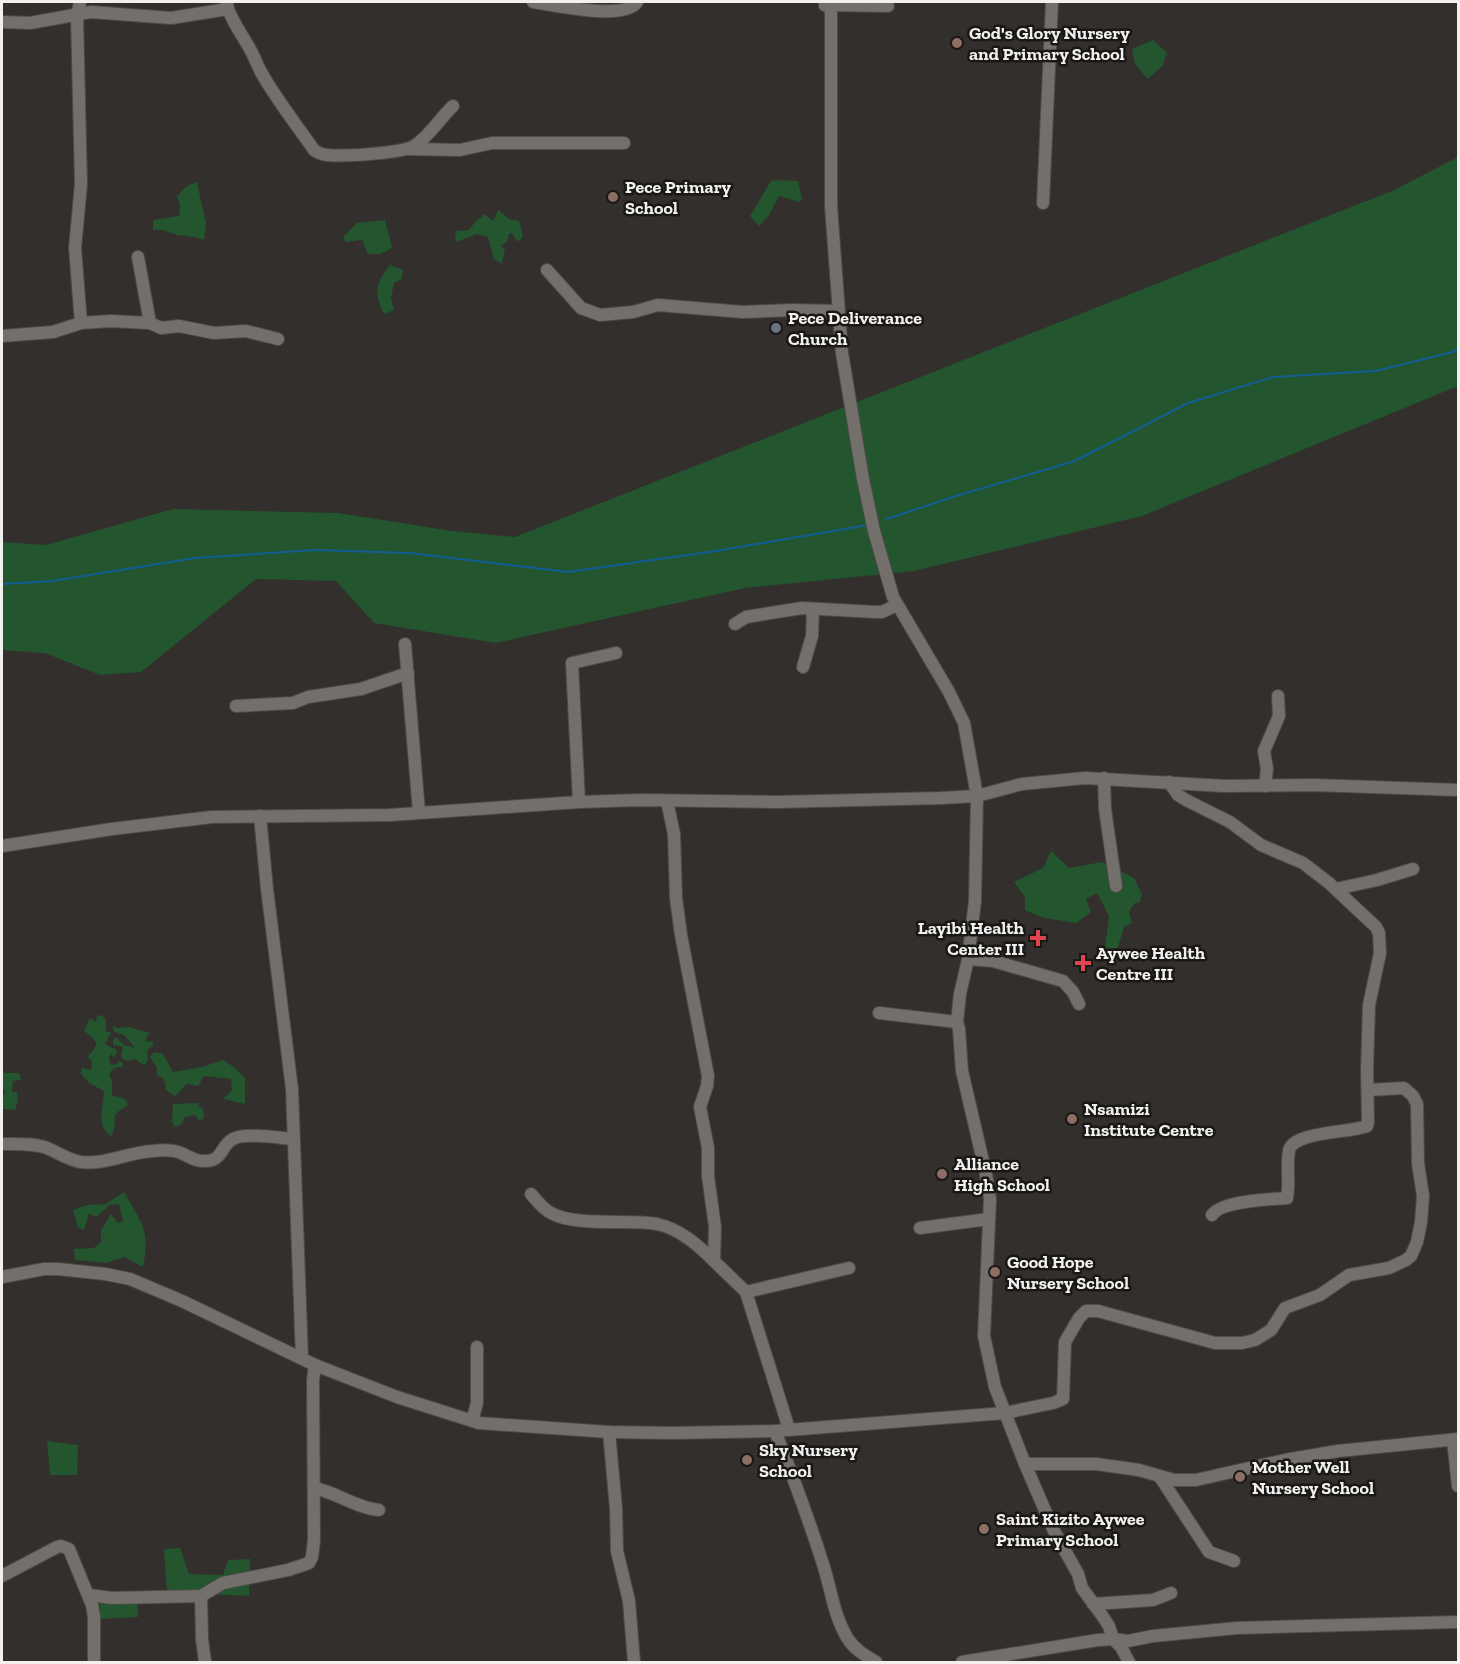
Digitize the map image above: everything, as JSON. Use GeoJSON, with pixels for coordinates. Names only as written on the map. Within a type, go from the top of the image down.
{"type":"FeatureCollection","features":[{"type":"Feature","properties":{"kind":"street"},"geometry":{"type":"LineString","coordinates":[[80,2],[77,16],[81,184],[75,248],[81,323]]}},
{"type":"Feature","properties":{"kind":"street"},"geometry":{"type":"LineString","coordinates":[[533,2],[610,12],[626,9],[637,2]]}},
{"type":"Feature","properties":{"kind":"street"},"geometry":{"type":"LineString","coordinates":[[1043,203],[1052,2]]}},
{"type":"Feature","properties":{"kind":"street"},"geometry":{"type":"LineString","coordinates":[[825,3],[888,6]]}},
{"type":"Feature","properties":{"kind":"street"},"geometry":{"type":"LineString","coordinates":[[825,3],[831,8],[831,206],[838,311],[844,368],[868,502],[881,559],[893,597],[957,706],[969,742],[977,796],[975,901],[957,1022],[962,1071],[987,1174],[990,1199],[984,1336],[995,1387],[1054,1531],[1078,1574],[1082,1588],[1109,1626],[1113,1639],[1121,1647],[1129,1662]]}},
{"type":"Feature","properties":{"kind":"street"},"geometry":{"type":"LineString","coordinates":[[2,22],[30,23],[91,12],[171,18],[227,5],[262,74],[314,150],[323,154],[409,149],[460,150],[492,143],[624,142]]}},
{"type":"Feature","properties":{"kind":"street"},"geometry":{"type":"LineString","coordinates":[[409,149],[417,145],[453,106]]}},
{"type":"Feature","properties":{"kind":"street"},"geometry":{"type":"LineString","coordinates":[[138,257],[150,323]]}},
{"type":"Feature","properties":{"kind":"street"},"geometry":{"type":"LineString","coordinates":[[547,270],[581,308],[600,315],[633,312],[658,305],[743,312],[838,311]]}},
{"type":"Feature","properties":{"kind":"street"},"geometry":{"type":"LineString","coordinates":[[2,336],[14,337],[53,332],[81,323],[111,321],[150,323],[161,328],[179,326],[214,333],[246,331],[278,339]]}},
{"type":"Feature","properties":{"kind":"street"},"geometry":{"type":"LineString","coordinates":[[735,624],[746,617],[802,608],[876,612],[897,605]]}},
{"type":"Feature","properties":{"kind":"street"},"geometry":{"type":"LineString","coordinates":[[803,667],[812,636],[813,609]]}},
{"type":"Feature","properties":{"kind":"street"},"geometry":{"type":"LineString","coordinates":[[405,644],[419,812]]}},
{"type":"Feature","properties":{"kind":"street"},"geometry":{"type":"LineString","coordinates":[[579,802],[572,663],[616,653]]}},
{"type":"Feature","properties":{"kind":"street"},"geometry":{"type":"LineString","coordinates":[[236,706],[293,703],[308,697],[362,689],[408,673]]}},
{"type":"Feature","properties":{"kind":"street"},"geometry":{"type":"LineString","coordinates":[[1265,786],[1268,769],[1265,746],[1279,716],[1278,696]]}},
{"type":"Feature","properties":{"kind":"street"},"geometry":{"type":"LineString","coordinates":[[2,846],[112,829],[212,818],[390,815],[579,802],[843,802],[977,796],[1022,784],[1075,778],[1224,786],[1314,785],[1458,790]]}},
{"type":"Feature","properties":{"kind":"street"},"geometry":{"type":"LineString","coordinates":[[1104,778],[1105,809],[1116,886]]}},
{"type":"Feature","properties":{"kind":"street"},"geometry":{"type":"LineString","coordinates":[[1169,782],[1181,798],[1230,822],[1261,845],[1296,859],[1336,889],[1376,927],[1379,933],[1380,953],[1370,1005],[1367,1126],[1306,1137],[1291,1145],[1288,1152],[1287,1198],[1221,1208],[1212,1215]]}},
{"type":"Feature","properties":{"kind":"street"},"geometry":{"type":"LineString","coordinates":[[667,801],[674,834],[676,898],[681,935],[708,1076],[700,1107],[708,1148],[708,1176],[715,1227],[714,1261]]}},
{"type":"Feature","properties":{"kind":"street"},"geometry":{"type":"LineString","coordinates":[[260,816],[292,1089],[302,1358]]}},
{"type":"Feature","properties":{"kind":"street"},"geometry":{"type":"LineString","coordinates":[[1336,889],[1413,869]]}},
{"type":"Feature","properties":{"kind":"street"},"geometry":{"type":"LineString","coordinates":[[968,959],[993,961],[1063,981],[1079,1004]]}},
{"type":"Feature","properties":{"kind":"street"},"geometry":{"type":"LineString","coordinates":[[879,1013],[957,1022]]}},
{"type":"Feature","properties":{"kind":"street"},"geometry":{"type":"LineString","coordinates":[[2,1277],[44,1269],[58,1269],[130,1279],[182,1301],[315,1365],[396,1397],[472,1421],[609,1432],[672,1433],[775,1431],[1005,1413],[1063,1399],[1065,1342],[1079,1318],[1086,1311],[1098,1311],[1215,1343],[1228,1345],[1242,1343],[1255,1340],[1271,1330],[1285,1308],[1320,1295],[1352,1274],[1389,1268],[1411,1256],[1417,1242],[1423,1206],[1416,1136],[1417,1104],[1413,1096],[1404,1088],[1368,1090]]}},
{"type":"Feature","properties":{"kind":"street"},"geometry":{"type":"LineString","coordinates":[[2,1144],[34,1145],[83,1162],[154,1151],[177,1152],[194,1160],[203,1161],[213,1160],[220,1156],[228,1144],[236,1138],[293,1139]]}},
{"type":"Feature","properties":{"kind":"street"},"geometry":{"type":"LineString","coordinates":[[531,1194],[544,1208],[561,1217],[656,1224],[667,1227],[697,1245],[746,1292],[789,1429]]}},
{"type":"Feature","properties":{"kind":"street"},"geometry":{"type":"LineString","coordinates":[[920,1228],[989,1219]]}},
{"type":"Feature","properties":{"kind":"street"},"geometry":{"type":"LineString","coordinates":[[746,1292],[849,1268]]}},
{"type":"Feature","properties":{"kind":"street"},"geometry":{"type":"LineString","coordinates":[[472,1421],[477,1403],[477,1347]]}},
{"type":"Feature","properties":{"kind":"street"},"geometry":{"type":"LineString","coordinates":[[89,1595],[112,1598],[201,1596],[223,1583],[288,1570],[309,1563],[314,1540],[313,1380],[315,1365]]}},
{"type":"Feature","properties":{"kind":"street"},"geometry":{"type":"LineString","coordinates":[[775,1431],[823,1562],[832,1602],[841,1625],[856,1649],[876,1662]]}},
{"type":"Feature","properties":{"kind":"street"},"geometry":{"type":"LineString","coordinates":[[609,1432],[616,1508],[617,1551],[629,1601],[634,1662]]}},
{"type":"Feature","properties":{"kind":"street"},"geometry":{"type":"LineString","coordinates":[[1025,1464],[1107,1465],[1138,1470],[1161,1478],[1196,1480],[1330,1452],[1456,1439],[1458,1486]]}},
{"type":"Feature","properties":{"kind":"street"},"geometry":{"type":"LineString","coordinates":[[1161,1478],[1209,1552],[1234,1561]]}},
{"type":"Feature","properties":{"kind":"street"},"geometry":{"type":"LineString","coordinates":[[314,1488],[378,1510]]}},
{"type":"Feature","properties":{"kind":"street"},"geometry":{"type":"LineString","coordinates":[[2,1576],[61,1546],[69,1549],[89,1595],[94,1617],[94,1662]]}},
{"type":"Feature","properties":{"kind":"street"},"geometry":{"type":"LineString","coordinates":[[1093,1604],[1153,1600],[1171,1593]]}},
{"type":"Feature","properties":{"kind":"street"},"geometry":{"type":"LineString","coordinates":[[201,1596],[201,1628],[205,1662]]}},
{"type":"Feature","properties":{"kind":"street"},"geometry":{"type":"LineString","coordinates":[[962,1662],[1113,1639],[1128,1641],[1153,1636],[1237,1628],[1458,1622]]}},
{"type":"Feature","properties":{"kind":"green space"},"geometry":{"type":"Polygon","coordinates":[[[1153,40],[1167,53],[1163,65],[1148,79],[1135,64],[1132,49],[1153,40]]]}},
{"type":"Feature","properties":{"kind":"green space"},"geometry":{"type":"Polygon","coordinates":[[[1458,157],[1458,386],[1142,516],[914,571],[745,588],[496,643],[374,623],[336,581],[256,579],[141,672],[100,675],[45,653],[2,650],[2,542],[46,545],[173,509],[338,513],[452,531],[515,537],[1394,190],[1458,157]]]}},
{"type":"Feature","properties":{"kind":"green space"},"geometry":{"type":"Polygon","coordinates":[[[771,181],[798,181],[802,199],[799,202],[779,196],[769,215],[759,226],[750,216],[771,181]]]}},
{"type":"Feature","properties":{"kind":"green space"},"geometry":{"type":"Polygon","coordinates":[[[197,182],[206,224],[204,240],[153,230],[153,220],[179,216],[180,204],[177,196],[187,186],[197,182]]]}},
{"type":"Feature","properties":{"kind":"green space"},"geometry":{"type":"Polygon","coordinates":[[[498,210],[509,219],[519,221],[523,237],[517,242],[512,233],[509,234],[507,242],[501,246],[505,249],[502,264],[494,259],[488,237],[477,234],[456,242],[455,231],[469,230],[485,214],[493,221],[498,210]]]}},
{"type":"Feature","properties":{"kind":"green space"},"geometry":{"type":"Polygon","coordinates":[[[385,220],[392,248],[380,254],[368,254],[362,240],[346,242],[343,237],[357,223],[385,220]]]}},
{"type":"Feature","properties":{"kind":"green space"},"geometry":{"type":"Polygon","coordinates":[[[390,265],[403,270],[402,279],[394,283],[391,298],[394,310],[384,314],[378,288],[381,277],[390,265]]]}},
{"type":"Feature","properties":{"kind":"green space"},"geometry":{"type":"Polygon","coordinates":[[[1051,851],[1069,868],[1102,862],[1134,878],[1142,894],[1140,902],[1135,903],[1129,911],[1132,923],[1124,927],[1118,947],[1109,958],[1104,957],[1109,916],[1097,893],[1086,899],[1091,912],[1076,923],[1044,918],[1025,910],[1025,897],[1014,882],[1043,868],[1051,851]]]}},
{"type":"Feature","properties":{"kind":"green space"},"geometry":{"type":"Polygon","coordinates":[[[102,1015],[106,1020],[106,1032],[111,1032],[105,1044],[117,1050],[115,1058],[111,1054],[109,1058],[111,1065],[117,1064],[118,1061],[122,1062],[123,1067],[114,1068],[109,1075],[112,1080],[112,1095],[125,1099],[128,1105],[115,1116],[115,1126],[111,1136],[103,1127],[102,1121],[104,1091],[89,1083],[81,1074],[82,1068],[91,1070],[92,1061],[87,1057],[96,1046],[93,1038],[84,1031],[90,1018],[96,1022],[97,1016],[102,1015]]]}},
{"type":"Feature","properties":{"kind":"green space"},"geometry":{"type":"Polygon","coordinates":[[[112,1026],[129,1027],[150,1033],[146,1038],[147,1042],[153,1041],[153,1044],[147,1050],[148,1060],[145,1065],[136,1059],[126,1061],[121,1057],[123,1047],[113,1045],[116,1037],[124,1045],[135,1048],[124,1035],[115,1032],[112,1026]]]}},
{"type":"Feature","properties":{"kind":"green space"},"geometry":{"type":"Polygon","coordinates":[[[154,1052],[163,1054],[173,1072],[202,1067],[223,1060],[245,1078],[245,1104],[223,1099],[232,1090],[231,1079],[204,1076],[198,1086],[187,1084],[175,1096],[166,1090],[164,1079],[157,1075],[157,1068],[150,1057],[154,1052]]]}},
{"type":"Feature","properties":{"kind":"green space"},"geometry":{"type":"Polygon","coordinates":[[[2,1068],[5,1073],[19,1073],[21,1080],[13,1081],[12,1092],[17,1092],[18,1101],[15,1110],[2,1109],[5,1091],[2,1088],[2,1068]]]}},
{"type":"Feature","properties":{"kind":"green space"},"geometry":{"type":"Polygon","coordinates":[[[199,1103],[198,1107],[203,1108],[204,1118],[199,1121],[195,1115],[185,1117],[181,1125],[174,1127],[173,1104],[199,1103]]]}},
{"type":"Feature","properties":{"kind":"green space"},"geometry":{"type":"Polygon","coordinates":[[[124,1192],[143,1227],[146,1244],[143,1267],[124,1257],[106,1263],[75,1260],[74,1249],[94,1248],[101,1242],[101,1230],[111,1214],[118,1223],[123,1221],[119,1204],[110,1205],[96,1217],[89,1213],[84,1230],[78,1227],[73,1210],[87,1205],[106,1204],[124,1192]]]}},
{"type":"Feature","properties":{"kind":"green space"},"geometry":{"type":"Polygon","coordinates":[[[47,1441],[78,1445],[77,1475],[50,1475],[47,1441]]]}},
{"type":"Feature","properties":{"kind":"green space"},"geometry":{"type":"Polygon","coordinates":[[[180,1548],[189,1574],[223,1575],[228,1560],[250,1559],[249,1596],[167,1592],[164,1549],[180,1548]]]}},
{"type":"Feature","properties":{"kind":"green space"},"geometry":{"type":"Polygon","coordinates":[[[137,1597],[138,1617],[100,1619],[100,1599],[137,1597]]]}},
{"type":"Feature","properties":{"kind":"waterway"},"geometry":{"type":"LineString","coordinates":[[887,519],[1075,461],[1188,403],[1273,377],[1375,371],[1453,352],[1458,348]]}},
{"type":"Feature","properties":{"kind":"waterway"},"geometry":{"type":"LineString","coordinates":[[2,584],[52,581],[195,558],[316,550],[409,553],[568,572],[716,551],[868,525]]}},
{"type":"Feature","properties":{"kind":"place","name":"God's Glory Nursery and Primary School"},"geometry":{"type":"Point","coordinates":[957,43]}},
{"type":"Feature","properties":{"kind":"place","name":"Pece Primary School"},"geometry":{"type":"Point","coordinates":[613,197]}},
{"type":"Feature","properties":{"kind":"place","name":"Pece Deliverance Church"},"geometry":{"type":"Point","coordinates":[776,328]}},
{"type":"Feature","properties":{"kind":"place","name":"Layibi Health Center III"},"geometry":{"type":"Point","coordinates":[1038,938]}},
{"type":"Feature","properties":{"kind":"place","name":"Aywee Health Centre III"},"geometry":{"type":"Point","coordinates":[1083,963]}},
{"type":"Feature","properties":{"kind":"place","name":"Nsamizi Institute Centre"},"geometry":{"type":"Point","coordinates":[1072,1119]}},
{"type":"Feature","properties":{"kind":"place","name":"Alliance High School"},"geometry":{"type":"Point","coordinates":[942,1174]}},
{"type":"Feature","properties":{"kind":"place","name":"Good Hope Nursery School"},"geometry":{"type":"Point","coordinates":[995,1272]}},
{"type":"Feature","properties":{"kind":"place","name":"Sky Nursery School"},"geometry":{"type":"Point","coordinates":[747,1460]}},
{"type":"Feature","properties":{"kind":"place","name":"Mother Well Nursery School"},"geometry":{"type":"Point","coordinates":[1240,1477]}},
{"type":"Feature","properties":{"kind":"place","name":"Saint Kizito Aywee Primary School"},"geometry":{"type":"Point","coordinates":[984,1529]}}]}
